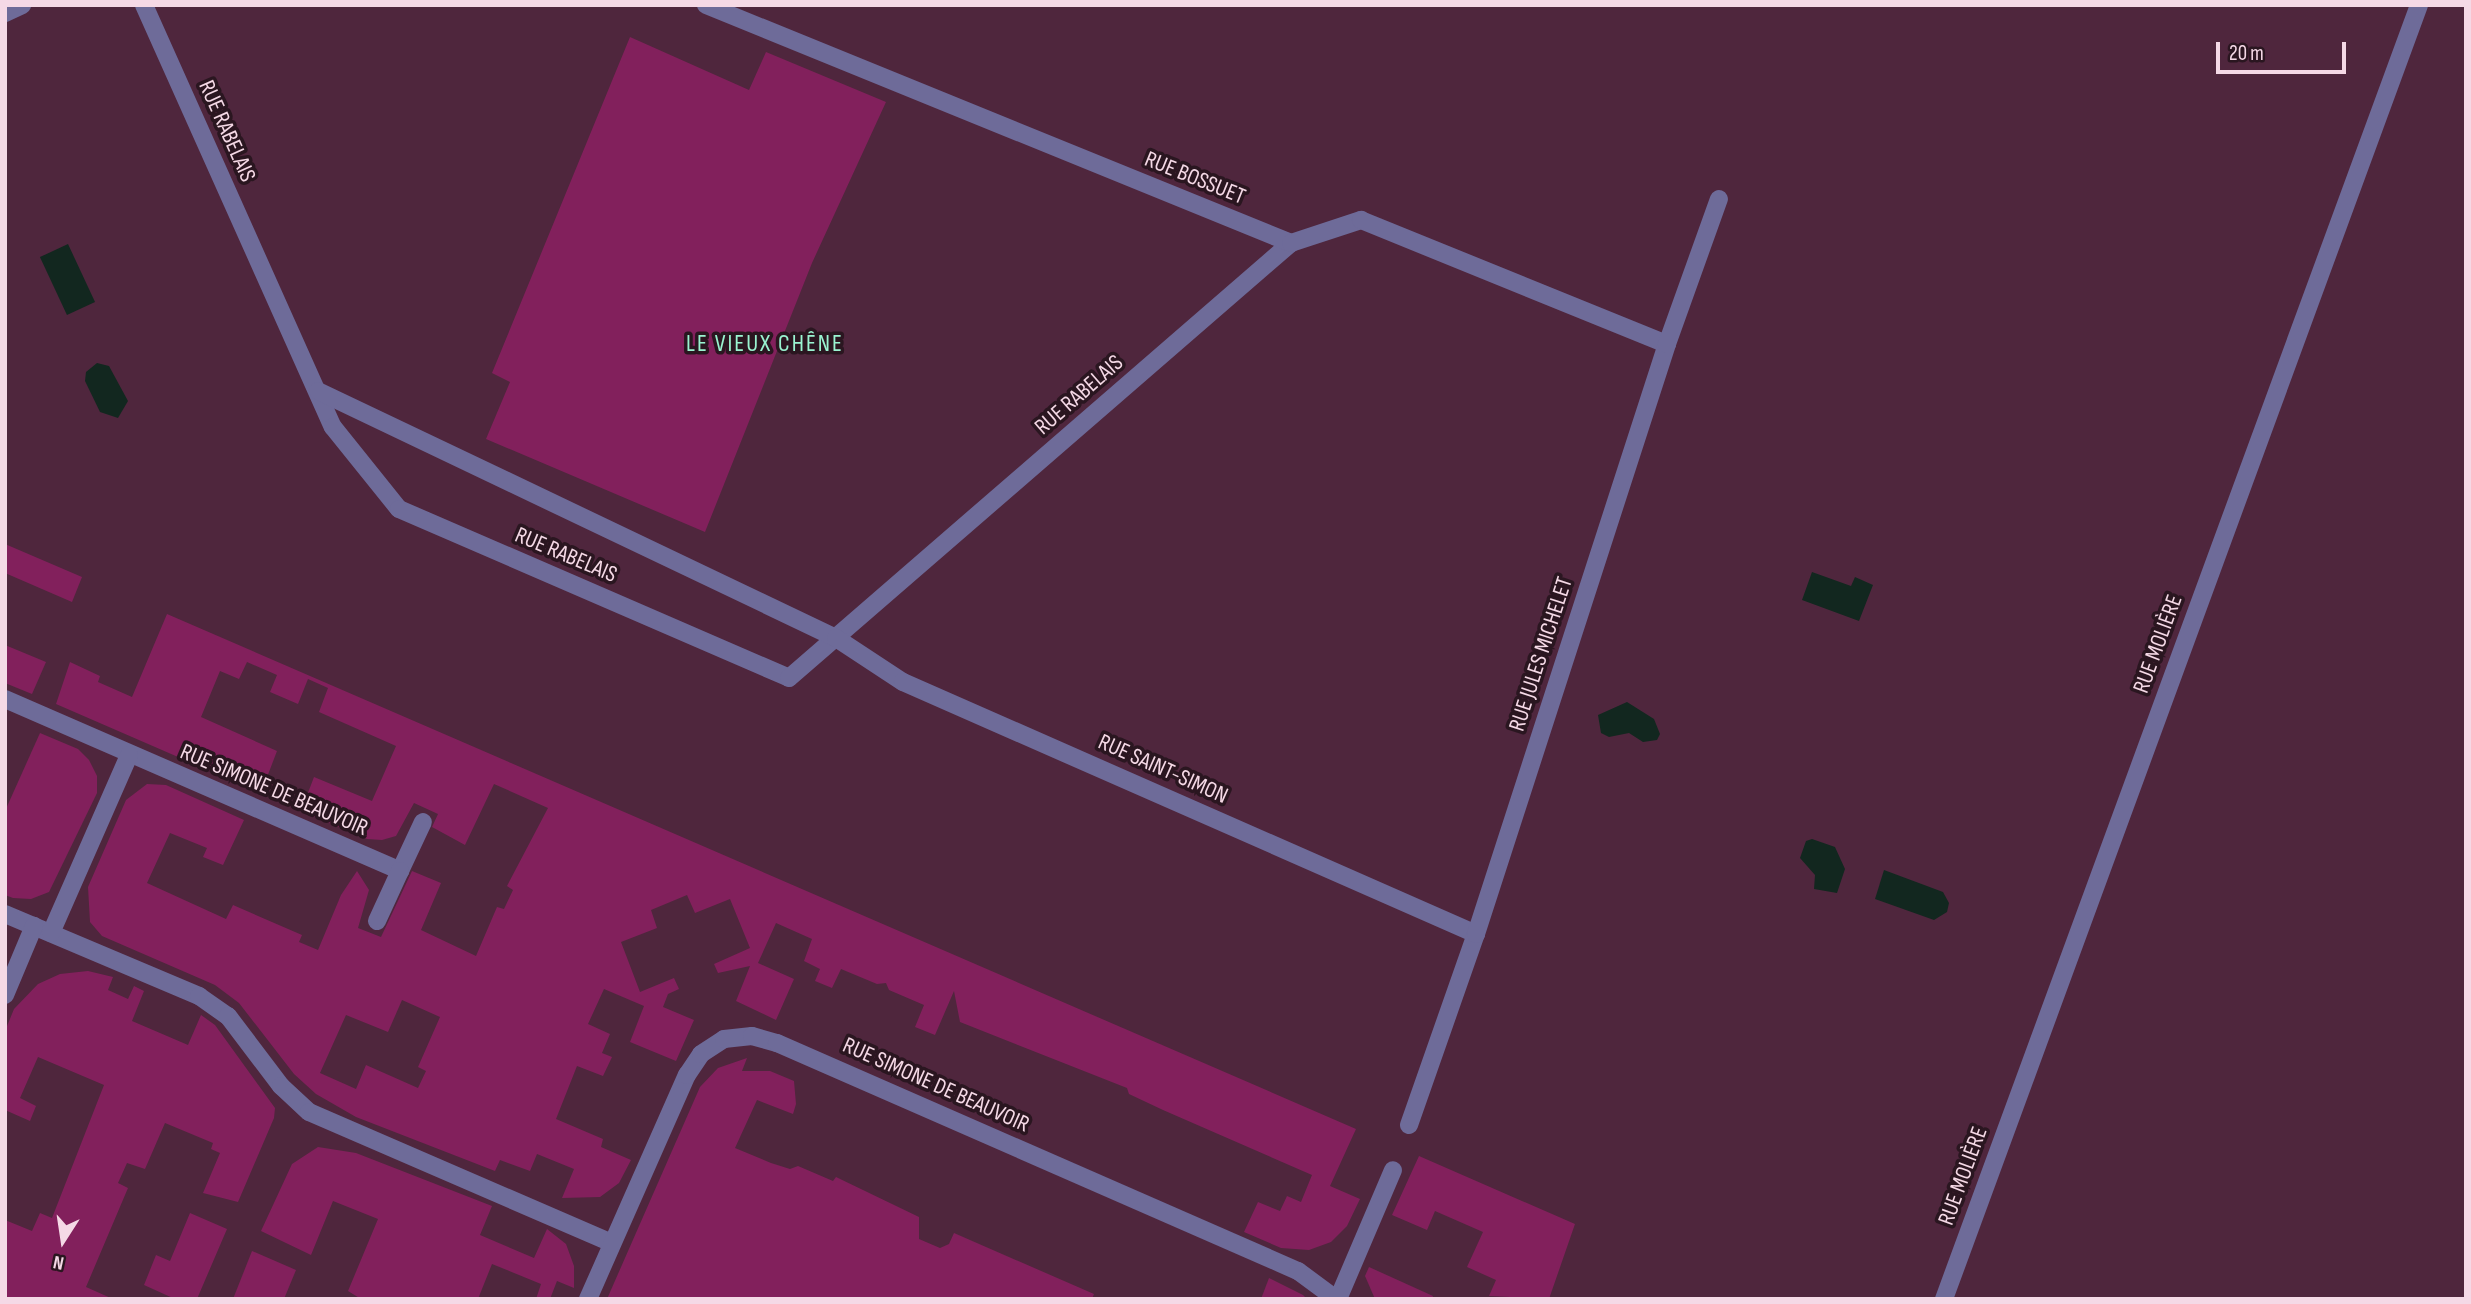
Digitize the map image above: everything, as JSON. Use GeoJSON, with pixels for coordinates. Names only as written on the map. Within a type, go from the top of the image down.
{"type":"FeatureCollection","features":[{"type":"Feature","properties":{"kind":"street"},"geometry":{"type":"LineString","coordinates":[[5,13],[22,5]]}},
{"type":"Feature","properties":{"kind":"street","name":"RUE RABELAIS"},"geometry":{"type":"LineString","coordinates":[[144,5],[333,426],[399,509],[789,678],[1291,243]]}},
{"type":"Feature","properties":{"kind":"street","name":"RUE BOSSUET"},"geometry":{"type":"LineString","coordinates":[[706,5],[1291,243]]}},
{"type":"Feature","properties":{"kind":"street","name":"RUE MOLIÈRE"},"geometry":{"type":"LineString","coordinates":[[1944,1299],[2419,5]]}},
{"type":"Feature","properties":{"kind":"street","name":"RUE JULES MICHELET"},"geometry":{"type":"LineString","coordinates":[[1409,1125],[1476,934],[1667,344],[1719,199]]}},
{"type":"Feature","properties":{"kind":"street"},"geometry":{"type":"LineString","coordinates":[[1291,243],[1362,220],[1667,344]]}},
{"type":"Feature","properties":{"kind":"street","name":"RUE RABELAIS"},"geometry":{"type":"LineString","coordinates":[[318,391],[836,638]]}},
{"type":"Feature","properties":{"kind":"street","name":"RUE SAINT-SIMON"},"geometry":{"type":"LineString","coordinates":[[836,638],[903,682],[1476,934]]}},
{"type":"Feature","properties":{"kind":"street","name":"RUE SIMONE DE BEAUVOIR"},"geometry":{"type":"LineString","coordinates":[[5,699],[400,871]]}},
{"type":"Feature","properties":{"kind":"street"},"geometry":{"type":"LineString","coordinates":[[51,933],[129,755]]}},
{"type":"Feature","properties":{"kind":"street"},"geometry":{"type":"LineString","coordinates":[[377,921],[423,821]]}},
{"type":"Feature","properties":{"kind":"street"},"geometry":{"type":"LineString","coordinates":[[5,914],[199,996],[228,1016],[281,1086],[309,1112],[612,1243]]}},
{"type":"Feature","properties":{"kind":"street"},"geometry":{"type":"LineString","coordinates":[[5,995],[34,926]]}},
{"type":"Feature","properties":{"kind":"street","name":"RUE SIMONE DE BEAUVOIR"},"geometry":{"type":"LineString","coordinates":[[588,1299],[687,1075],[701,1055],[724,1039],[752,1036],[778,1043],[1298,1271],[1337,1299],[1393,1170]]}},
{"type":"Feature","properties":{"kind":"shaded area"},"geometry":{"type":"Polygon","coordinates":[[[630,37],[749,90],[766,52],[886,102],[812,263],[705,532],[486,439],[510,382],[492,373],[630,37]]]}},
{"type":"Feature","properties":{"kind":"shaded area"},"geometry":{"type":"Polygon","coordinates":[[[68,244],[95,302],[67,315],[40,257],[68,244]]]}},
{"type":"Feature","properties":{"kind":"shaded area"},"geometry":{"type":"Polygon","coordinates":[[[97,363],[109,366],[128,401],[118,418],[100,412],[85,381],[86,372],[97,363]]]}},
{"type":"Feature","properties":{"kind":"shaded area"},"geometry":{"type":"Polygon","coordinates":[[[5,544],[82,577],[72,602],[5,573],[5,544]]]}},
{"type":"Feature","properties":{"kind":"shaded area"},"geometry":{"type":"Polygon","coordinates":[[[1812,572],[1851,586],[1855,577],[1873,585],[1859,621],[1802,600],[1812,572]]]}},
{"type":"Feature","properties":{"kind":"shaded area"},"geometry":{"type":"Polygon","coordinates":[[[167,614],[1356,1129],[1330,1186],[1360,1199],[1347,1226],[1331,1242],[1309,1250],[1281,1248],[1244,1232],[1258,1202],[1280,1211],[1287,1196],[1301,1202],[1312,1175],[1163,1110],[1129,1094],[1127,1088],[960,1022],[954,991],[935,1035],[915,1027],[924,1005],[889,990],[886,983],[877,984],[841,969],[832,988],[815,981],[820,969],[804,961],[812,939],[776,923],[758,963],[794,979],[776,1020],[736,1001],[750,966],[718,973],[714,964],[750,948],[730,899],[695,913],[687,895],[651,910],[657,928],[621,942],[640,992],[674,978],[679,989],[668,994],[663,1007],[694,1020],[676,1061],[630,1042],[644,1006],[604,989],[588,1024],[610,1034],[602,1053],[612,1057],[603,1076],[577,1066],[556,1119],[603,1139],[601,1147],[631,1160],[619,1183],[600,1197],[562,1198],[574,1169],[537,1154],[530,1171],[500,1160],[495,1171],[356,1117],[316,1094],[294,1074],[239,1003],[215,985],[102,936],[90,922],[88,887],[126,800],[147,784],[166,785],[244,820],[223,865],[203,857],[207,848],[170,833],[147,883],[226,919],[233,905],[302,935],[299,942],[318,950],[341,895],[357,871],[369,890],[358,928],[381,937],[412,871],[441,883],[421,930],[476,956],[497,907],[504,909],[513,890],[507,886],[548,808],[494,784],[465,845],[432,827],[438,814],[414,803],[396,836],[382,840],[367,839],[301,811],[314,777],[372,801],[396,746],[319,712],[328,688],[308,679],[298,704],[270,692],[277,675],[247,662],[239,679],[220,671],[201,717],[277,751],[261,793],[56,704],[70,662],[100,676],[98,682],[132,697],[167,614]],[[402,1000],[388,1032],[346,1015],[320,1073],[356,1089],[366,1065],[418,1088],[426,1071],[418,1067],[440,1017],[402,1000]]]}},
{"type":"Feature","properties":{"kind":"shaded area"},"geometry":{"type":"Polygon","coordinates":[[[5,645],[46,662],[32,694],[5,683],[5,645]]]}},
{"type":"Feature","properties":{"kind":"shaded area"},"geometry":{"type":"Polygon","coordinates":[[[1627,702],[1654,719],[1660,734],[1657,740],[1643,742],[1629,733],[1609,737],[1601,733],[1598,715],[1627,702]]]}},
{"type":"Feature","properties":{"kind":"shaded area"},"geometry":{"type":"Polygon","coordinates":[[[40,733],[78,749],[89,760],[97,776],[97,793],[49,892],[31,899],[13,898],[5,895],[5,811],[40,733]]]}},
{"type":"Feature","properties":{"kind":"shaded area"},"geometry":{"type":"Polygon","coordinates":[[[1812,839],[1835,847],[1845,869],[1837,893],[1814,889],[1815,875],[1800,858],[1806,841],[1812,839]]]}},
{"type":"Feature","properties":{"kind":"shaded area"},"geometry":{"type":"Polygon","coordinates":[[[1884,870],[1943,892],[1949,903],[1947,912],[1934,920],[1875,899],[1884,870]]]}},
{"type":"Feature","properties":{"kind":"shaded area"},"geometry":{"type":"Polygon","coordinates":[[[88,971],[113,977],[108,990],[128,999],[134,986],[144,991],[132,1021],[188,1045],[201,1015],[215,1025],[275,1108],[274,1118],[238,1202],[203,1193],[220,1153],[211,1149],[213,1143],[165,1123],[145,1169],[127,1163],[118,1183],[128,1188],[86,1287],[113,1299],[5,1299],[5,1220],[32,1231],[40,1213],[52,1218],[104,1085],[38,1057],[20,1098],[36,1106],[30,1121],[5,1110],[5,1031],[14,1009],[38,984],[60,974],[88,971]]]}},
{"type":"Feature","properties":{"kind":"shaded area"},"geometry":{"type":"Polygon","coordinates":[[[747,1058],[742,1071],[770,1071],[794,1081],[796,1104],[793,1114],[757,1100],[735,1148],[790,1169],[798,1166],[833,1181],[836,1177],[919,1217],[919,1239],[940,1248],[949,1244],[954,1233],[1094,1294],[1092,1299],[607,1299],[700,1087],[718,1068],[747,1058]]]}},
{"type":"Feature","properties":{"kind":"shaded area"},"geometry":{"type":"Polygon","coordinates":[[[318,1147],[356,1153],[492,1206],[480,1235],[534,1258],[547,1229],[566,1244],[574,1266],[574,1288],[557,1281],[550,1299],[536,1299],[541,1284],[492,1264],[478,1299],[361,1299],[348,1291],[378,1219],[333,1201],[311,1255],[261,1231],[292,1164],[318,1147]]]}},
{"type":"Feature","properties":{"kind":"shaded area"},"geometry":{"type":"Polygon","coordinates":[[[1419,1156],[1575,1224],[1549,1299],[1489,1296],[1496,1280],[1467,1267],[1483,1232],[1435,1211],[1427,1230],[1392,1215],[1419,1156]]]}},
{"type":"Feature","properties":{"kind":"shaded area"},"geometry":{"type":"Polygon","coordinates":[[[190,1213],[227,1229],[197,1299],[175,1299],[144,1285],[156,1255],[170,1261],[190,1213]]]}},
{"type":"Feature","properties":{"kind":"shaded area"},"geometry":{"type":"Polygon","coordinates":[[[252,1251],[296,1270],[284,1299],[233,1299],[252,1251]]]}},
{"type":"Feature","properties":{"kind":"shaded area"},"geometry":{"type":"Polygon","coordinates":[[[1369,1267],[1433,1296],[1432,1299],[1375,1299],[1365,1276],[1369,1267]]]}},
{"type":"Feature","properties":{"kind":"shaded area"},"geometry":{"type":"Polygon","coordinates":[[[1269,1278],[1303,1295],[1307,1299],[1261,1299],[1269,1278]]]}},
{"type":"Feature","properties":{"kind":"district","name":"LE VIEUX CHÊNE"},"geometry":{"type":"Point","coordinates":[765,344]}}]}
